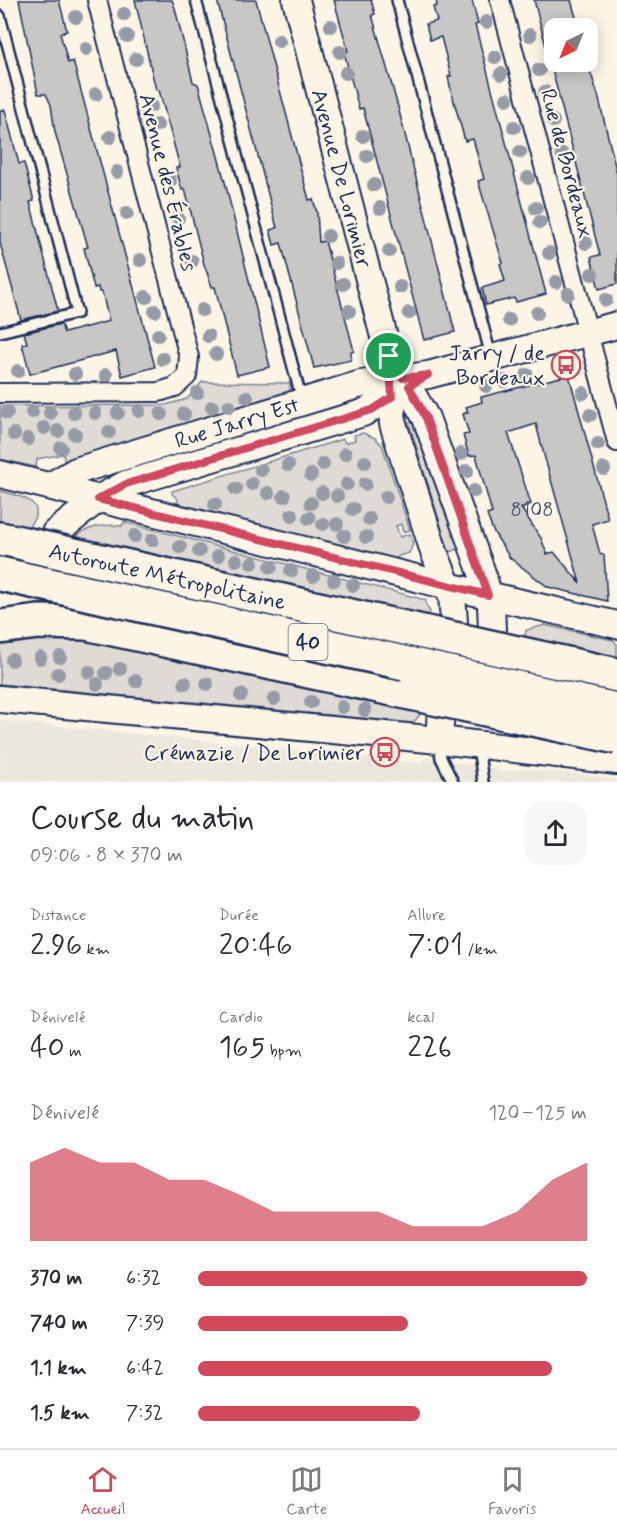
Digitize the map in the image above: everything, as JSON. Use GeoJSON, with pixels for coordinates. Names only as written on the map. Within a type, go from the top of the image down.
{"type":"FeatureCollection","features":[{"type":"Feature","properties":{"kind":"highway","name":"Autoroute Métropolitaine"},"geometry":{"type":"LineString","coordinates":[[0,539],[617,675]]}},
{"type":"Feature","properties":{"kind":"highway","name":"Autoroute Métropolitaine"},"geometry":{"type":"LineString","coordinates":[[0,574],[617,710]]}},
{"type":"Feature","properties":{"kind":"highway"},"geometry":{"type":"LineString","coordinates":[[0,627],[38,622],[86,623],[617,737]]}},
{"type":"Feature","properties":{"kind":"main road","name":"Avenue De Lorimier"},"geometry":{"type":"LineString","coordinates":[[296,0],[402,379],[426,418],[488,595],[492,630]]}},
{"type":"Feature","properties":{"kind":"main road","name":"Rue Jarry Est"},"geometry":{"type":"LineString","coordinates":[[50,486],[76,471],[360,384],[402,379],[617,325]]}},
{"type":"Feature","properties":{"kind":"main road","name":"Rue Jarry Est"},"geometry":{"type":"LineString","coordinates":[[55,533],[98,499],[126,484],[372,410],[402,379]]}},
{"type":"Feature","properties":{"kind":"main road","name":"Avenue De Lorimier"},"geometry":{"type":"LineString","coordinates":[[402,379],[393,424],[434,552],[454,604],[454,621]]}},
{"type":"Feature","properties":{"kind":"main road"},"geometry":{"type":"LineString","coordinates":[[0,474],[448,586],[617,625]]}},
{"type":"Feature","properties":{"kind":"main road"},"geometry":{"type":"LineString","coordinates":[[0,699],[439,740],[617,761]]}},
{"type":"Feature","properties":{"kind":"main road"},"geometry":{"type":"LineString","coordinates":[[439,740],[441,710]]}},
{"type":"Feature","properties":{"kind":"main road"},"geometry":{"type":"LineString","coordinates":[[474,717],[477,744]]}},
{"type":"Feature","properties":{"kind":"street","name":"Avenue des Érables"},"geometry":{"type":"LineString","coordinates":[[0,393],[159,392],[175,387],[187,376],[189,357],[97,0]]}},
{"type":"Feature","properties":{"kind":"street","name":"Rue de Bordeaux"},"geometry":{"type":"LineString","coordinates":[[500,0],[617,442]]}},
{"type":"Feature","properties":{"kind":"lane"},"geometry":{"type":"LineString","coordinates":[[196,0],[302,401]]}},
{"type":"Feature","properties":{"kind":"lane"},"geometry":{"type":"LineString","coordinates":[[397,0],[492,358]]}},
{"type":"Feature","properties":{"kind":"lane"},"geometry":{"type":"LineString","coordinates":[[0,16],[77,313],[0,332]]}},
{"type":"Feature","properties":{"kind":"lane"},"geometry":{"type":"LineString","coordinates":[[439,740],[441,758],[453,782]]}},
{"type":"Feature","properties":{"kind":"lane"},"geometry":{"type":"LineString","coordinates":[[477,744],[483,782]]}},
{"type":"Feature","properties":{"kind":"shaded area"},"geometry":{"type":"Polygon","coordinates":[[[202,382],[290,383],[290,392],[65,463],[63,454],[37,459],[36,467],[0,459],[0,406],[166,405],[187,399],[202,382]]]}},
{"type":"Feature","properties":{"kind":"shaded area"},"geometry":{"type":"Polygon","coordinates":[[[412,421],[459,549],[449,552],[409,423],[412,421]]]}},
{"type":"Feature","properties":{"kind":"shaded area"},"geometry":{"type":"Polygon","coordinates":[[[363,433],[375,438],[382,445],[410,530],[403,532],[401,524],[396,526],[400,537],[410,534],[413,544],[409,553],[398,556],[397,560],[177,503],[178,499],[172,494],[172,491],[343,439],[345,443],[355,440],[354,435],[363,433]]]}},
{"type":"Feature","properties":{"kind":"shaded area"},"geometry":{"type":"Polygon","coordinates":[[[0,491],[24,498],[35,506],[34,519],[27,528],[0,521],[0,491]]]}},
{"type":"Feature","properties":{"kind":"shaded area"},"geometry":{"type":"Polygon","coordinates":[[[124,522],[426,600],[430,612],[428,616],[74,538],[91,528],[109,525],[122,526],[124,522]]]}},
{"type":"Feature","properties":{"kind":"shaded area"},"geometry":{"type":"Polygon","coordinates":[[[545,625],[613,640],[617,644],[617,658],[525,637],[526,630],[545,625]]]}},
{"type":"Feature","properties":{"kind":"shaded area"},"geometry":{"type":"Polygon","coordinates":[[[52,630],[422,712],[413,723],[0,684],[0,636],[52,630]]]}},
{"type":"Feature","properties":{"kind":"shaded area"},"geometry":{"type":"Polygon","coordinates":[[[0,720],[420,763],[427,758],[498,769],[499,772],[527,769],[588,775],[617,780],[617,782],[0,782],[0,720]]]}},
{"type":"Feature","properties":{"kind":"building"},"geometry":{"type":"Polygon","coordinates":[[[19,0],[59,0],[67,31],[60,33],[68,63],[73,61],[155,367],[122,376],[116,351],[30,374],[22,344],[27,343],[24,333],[61,324],[64,333],[109,321],[102,292],[99,292],[98,287],[94,288],[84,248],[88,247],[55,132],[51,105],[46,94],[38,94],[19,0]]]}},
{"type":"Feature","properties":{"kind":"building"},"geometry":{"type":"Polygon","coordinates":[[[135,0],[172,0],[175,8],[193,82],[198,84],[225,182],[270,367],[237,375],[215,287],[212,287],[204,264],[185,189],[182,190],[176,168],[180,167],[159,90],[156,90],[135,0]]]}},
{"type":"Feature","properties":{"kind":"building"},"geometry":{"type":"Polygon","coordinates":[[[217,0],[256,0],[309,200],[313,199],[317,213],[319,242],[325,241],[354,351],[351,352],[351,360],[314,368],[281,243],[274,245],[270,230],[277,228],[217,0]]]}},
{"type":"Feature","properties":{"kind":"building"},"geometry":{"type":"Polygon","coordinates":[[[334,0],[371,0],[375,14],[372,15],[398,107],[455,332],[424,340],[363,108],[359,109],[344,52],[348,51],[334,0]]]}},
{"type":"Feature","properties":{"kind":"building"},"geometry":{"type":"Polygon","coordinates":[[[436,0],[472,0],[478,24],[475,25],[546,294],[516,302],[514,298],[486,305],[482,288],[505,281],[500,264],[503,263],[478,181],[484,179],[473,139],[465,141],[452,94],[448,77],[451,76],[441,37],[430,40],[426,24],[437,21],[433,7],[437,6],[436,0]]]}},
{"type":"Feature","properties":{"kind":"building"},"geometry":{"type":"Polygon","coordinates":[[[534,0],[571,0],[576,18],[544,18],[544,39],[534,0]]]}},
{"type":"Feature","properties":{"kind":"building"},"geometry":{"type":"Polygon","coordinates":[[[553,72],[590,72],[598,95],[617,174],[617,284],[599,289],[591,257],[600,255],[553,72]]]}},
{"type":"Feature","properties":{"kind":"building"},"geometry":{"type":"Polygon","coordinates":[[[0,110],[5,110],[19,164],[24,163],[34,201],[30,202],[58,311],[21,320],[0,243],[0,110]]]}},
{"type":"Feature","properties":{"kind":"building"},"geometry":{"type":"Polygon","coordinates":[[[569,375],[608,519],[592,524],[600,554],[604,555],[607,601],[548,587],[510,558],[493,531],[487,515],[492,513],[476,455],[469,456],[463,435],[469,434],[463,414],[468,412],[466,407],[482,402],[481,397],[569,375]],[[536,424],[508,433],[531,504],[521,508],[541,538],[547,554],[554,552],[580,583],[536,424]]]}},
{"type":"Feature","properties":{"kind":"place","name":"Jarry / de Bordeaux"},"geometry":{"type":"Point","coordinates":[566,365]}},
{"type":"Feature","properties":{"kind":"place","name":"Crémazie / De Lorimier"},"geometry":{"type":"Point","coordinates":[385,752]}},
{"type":"Feature","properties":{"kind":"route"},"geometry":{"type":"LineString","coordinates":[[389,356],[403,378],[428,375],[409,386],[426,418],[488,595],[98,499],[126,484],[372,410],[392,397],[389,356]]}}]}
